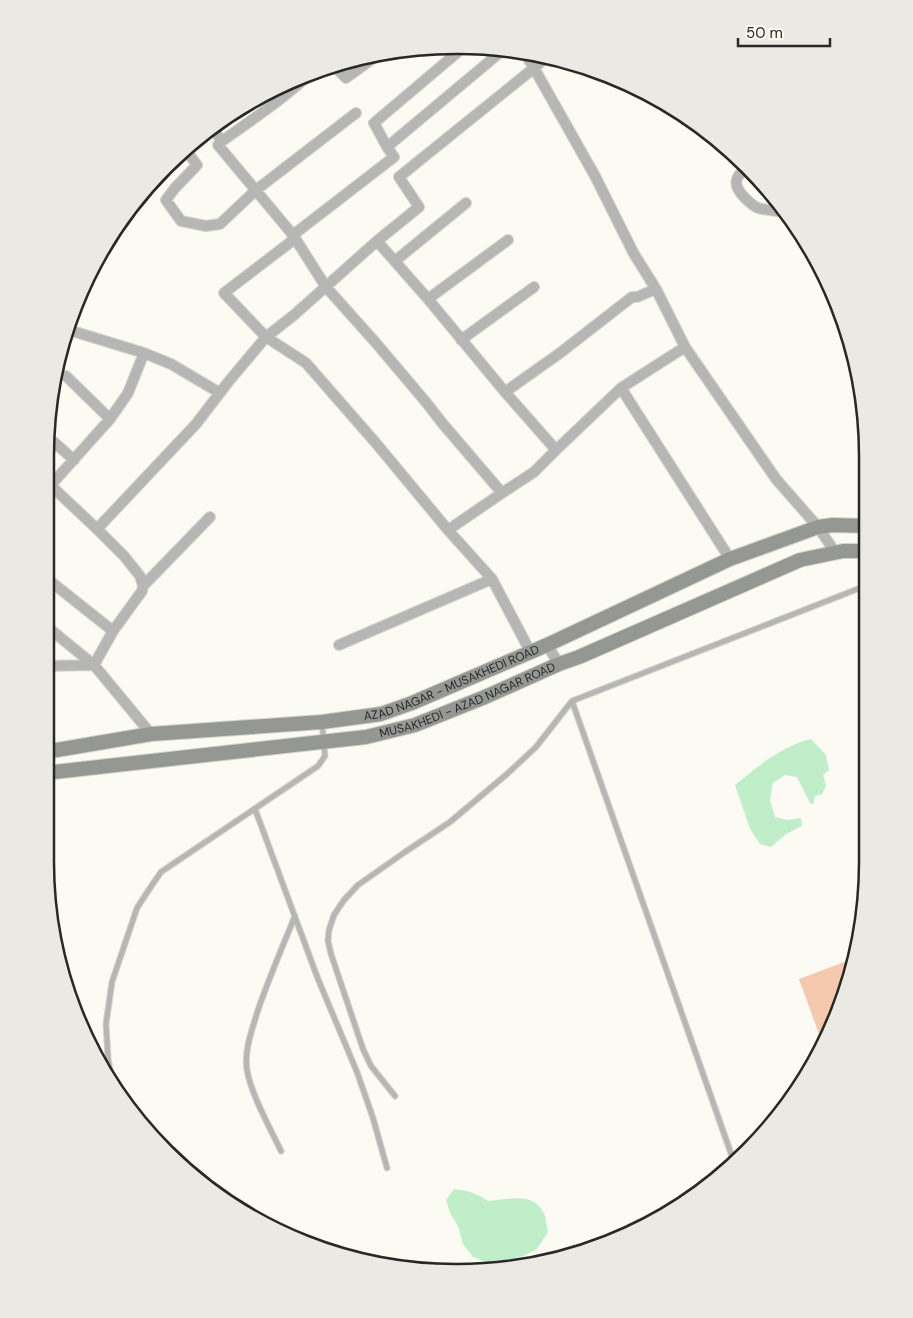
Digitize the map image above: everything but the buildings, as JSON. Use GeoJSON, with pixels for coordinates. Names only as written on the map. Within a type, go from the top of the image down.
{"type":"FeatureCollection","features":[{"type":"Feature","properties":{"kind":"main road","name":"AZAD NAGAR - MUSAKHEDI ROAD"},"geometry":{"type":"LineString","coordinates":[[54,750],[151,734],[322,722],[381,714],[547,646],[730,559],[818,527],[833,525],[859,526]]}},
{"type":"Feature","properties":{"kind":"main road","name":"MUSAKHEDI - AZAD NAGAR ROAD"},"geometry":{"type":"LineString","coordinates":[[54,772],[366,737],[415,725],[486,698],[559,664],[800,560],[836,552],[859,551]]}},
{"type":"Feature","properties":{"kind":"street"},"geometry":{"type":"LineString","coordinates":[[456,54],[374,124],[394,157],[293,235],[292,241],[224,293],[266,338],[306,364],[492,579],[531,652]]}},
{"type":"Feature","properties":{"kind":"street"},"geometry":{"type":"LineString","coordinates":[[387,147],[496,56]]}},
{"type":"Feature","properties":{"kind":"street"},"geometry":{"type":"LineString","coordinates":[[529,60],[595,176],[634,254],[656,289],[685,347],[776,479],[818,527],[836,552]]}},
{"type":"Feature","properties":{"kind":"street"},"geometry":{"type":"LineString","coordinates":[[97,529],[196,424],[266,338],[418,207],[399,177],[541,62]]}},
{"type":"Feature","properties":{"kind":"street"},"geometry":{"type":"LineString","coordinates":[[339,71],[346,78],[366,64]]}},
{"type":"Feature","properties":{"kind":"street"},"geometry":{"type":"LineString","coordinates":[[294,88],[218,145],[293,235],[326,287],[376,343],[502,493]]}},
{"type":"Feature","properties":{"kind":"street"},"geometry":{"type":"LineString","coordinates":[[190,155],[197,165],[174,188],[166,200],[181,221],[206,226],[220,224],[256,190],[356,113]]}},
{"type":"Feature","properties":{"kind":"street"},"geometry":{"type":"LineString","coordinates":[[216,133],[222,141]]}},
{"type":"Feature","properties":{"kind":"street"},"geometry":{"type":"LineString","coordinates":[[742,173],[736,180],[736,186],[741,194],[758,208],[776,211]]}},
{"type":"Feature","properties":{"kind":"street"},"geometry":{"type":"LineString","coordinates":[[395,261],[466,203]]}},
{"type":"Feature","properties":{"kind":"street"},"geometry":{"type":"LineString","coordinates":[[428,299],[508,240]]}},
{"type":"Feature","properties":{"kind":"street"},"geometry":{"type":"LineString","coordinates":[[377,241],[556,450]]}},
{"type":"Feature","properties":{"kind":"street"},"geometry":{"type":"LineString","coordinates":[[461,340],[534,286]]}},
{"type":"Feature","properties":{"kind":"street"},"geometry":{"type":"LineString","coordinates":[[505,392],[560,353],[632,297],[637,297],[656,289]]}},
{"type":"Feature","properties":{"kind":"street"},"geometry":{"type":"LineString","coordinates":[[74,331],[144,353],[171,364],[220,393]]}},
{"type":"Feature","properties":{"kind":"street"},"geometry":{"type":"LineString","coordinates":[[448,530],[534,472],[621,388],[685,347]]}},
{"type":"Feature","properties":{"kind":"street"},"geometry":{"type":"LineString","coordinates":[[54,478],[74,460],[110,419],[128,393],[144,353]]}},
{"type":"Feature","properties":{"kind":"street"},"geometry":{"type":"LineString","coordinates":[[66,376],[110,419]]}},
{"type":"Feature","properties":{"kind":"street"},"geometry":{"type":"LineString","coordinates":[[621,388],[730,559]]}},
{"type":"Feature","properties":{"kind":"street"},"geometry":{"type":"LineString","coordinates":[[55,443],[74,460]]}},
{"type":"Feature","properties":{"kind":"street"},"geometry":{"type":"LineString","coordinates":[[54,489],[124,556],[140,576],[143,586]]}},
{"type":"Feature","properties":{"kind":"street"},"geometry":{"type":"LineString","coordinates":[[94,665],[113,631],[142,591],[143,586],[210,517]]}},
{"type":"Feature","properties":{"kind":"street"},"geometry":{"type":"LineString","coordinates":[[339,645],[492,579]]}},
{"type":"Feature","properties":{"kind":"street"},"geometry":{"type":"LineString","coordinates":[[54,584],[113,631]]}},
{"type":"Feature","properties":{"kind":"street"},"geometry":{"type":"LineString","coordinates":[[54,632],[94,665],[151,734]]}},
{"type":"Feature","properties":{"kind":"street"},"geometry":{"type":"LineString","coordinates":[[547,646],[559,664]]}},
{"type":"Feature","properties":{"kind":"street"},"geometry":{"type":"LineString","coordinates":[[54,666],[94,665]]}},
{"type":"Feature","properties":{"kind":"lane"},"geometry":{"type":"LineString","coordinates":[[395,1096],[371,1066],[363,1049],[331,954],[328,941],[329,930],[334,915],[344,900],[358,885],[450,822],[507,774],[536,747],[572,702],[859,588]]}},
{"type":"Feature","properties":{"kind":"lane"},"geometry":{"type":"LineString","coordinates":[[572,702],[732,1155]]}},
{"type":"Feature","properties":{"kind":"lane"},"geometry":{"type":"LineString","coordinates":[[109,1065],[106,1024],[112,982],[137,908],[161,872],[318,766],[325,756],[322,722]]}},
{"type":"Feature","properties":{"kind":"lane"},"geometry":{"type":"LineString","coordinates":[[255,809],[318,979],[357,1072],[373,1118],[386,1168]]}},
{"type":"Feature","properties":{"kind":"lane"},"geometry":{"type":"LineString","coordinates":[[281,1151],[252,1087],[246,1068],[250,1034],[269,977],[296,916]]}},
{"type":"Feature","properties":{"kind":"shaded area"},"geometry":{"type":"Polygon","coordinates":[[[811,739],[826,755],[829,770],[823,775],[826,786],[822,794],[815,796],[813,805],[810,803],[797,777],[785,775],[773,783],[770,800],[775,817],[787,820],[801,818],[802,826],[786,834],[771,847],[760,844],[750,829],[735,785],[780,752],[790,746],[811,739]]]}},
{"type":"Feature","properties":{"kind":"shaded area"},"geometry":{"type":"Polygon","coordinates":[[[847,961],[829,1016],[820,1036],[799,979],[847,961]]]}},
{"type":"Feature","properties":{"kind":"shaded area"},"geometry":{"type":"Polygon","coordinates":[[[454,1189],[472,1193],[488,1201],[512,1198],[528,1200],[535,1203],[545,1216],[548,1232],[537,1249],[523,1256],[506,1261],[485,1262],[473,1257],[463,1244],[458,1226],[450,1213],[446,1200],[454,1189]]]}}]}
